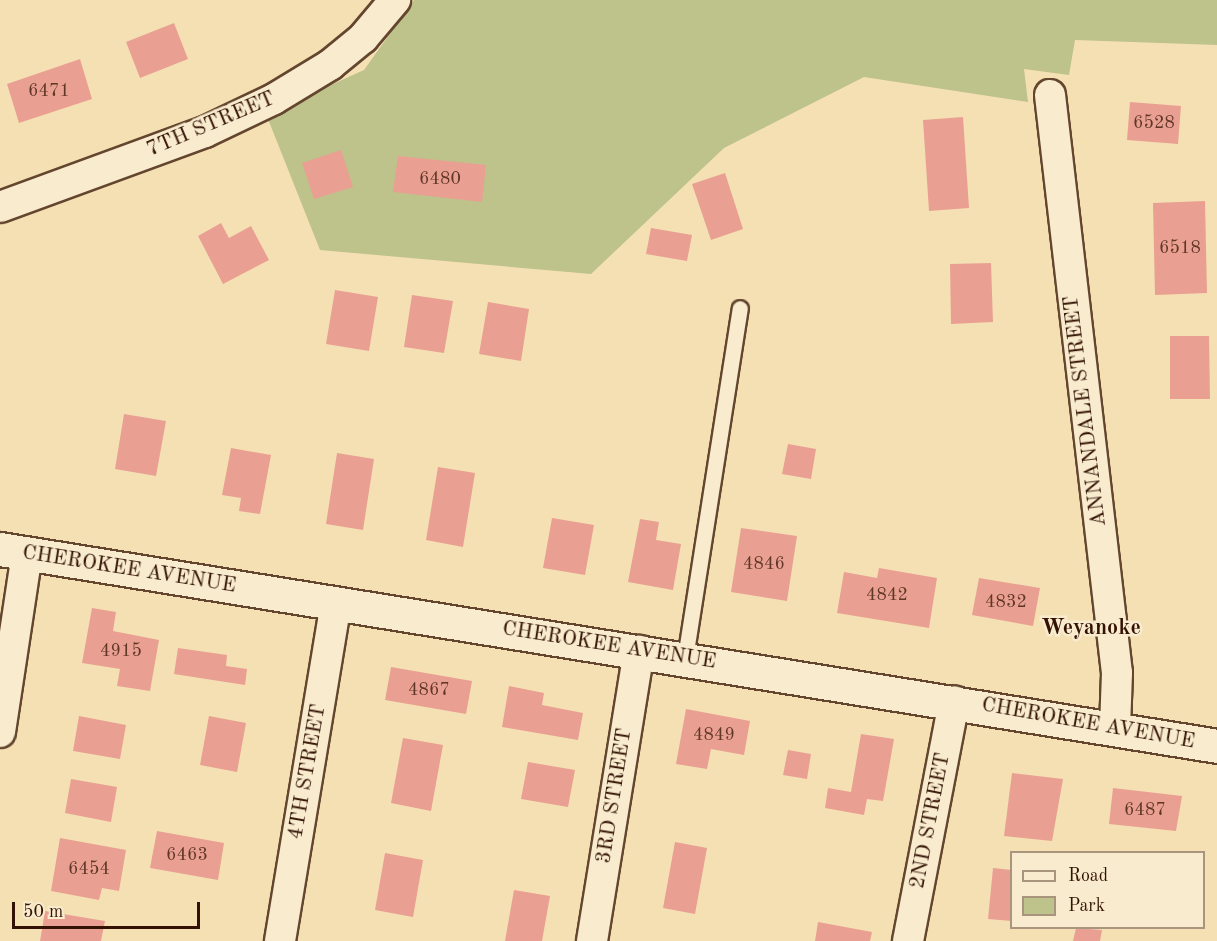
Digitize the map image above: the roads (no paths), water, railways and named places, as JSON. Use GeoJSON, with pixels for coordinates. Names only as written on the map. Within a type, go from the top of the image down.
{"type":"FeatureCollection","features":[{"type":"Feature","properties":{"kind":"street","name":"7TH STREET"},"geometry":{"type":"LineString","coordinates":[[0,207],[205,132],[274,99],[330,65],[363,38],[395,0]]}},
{"type":"Feature","properties":{"kind":"street","name":"ANNANDALE STREET"},"geometry":{"type":"LineString","coordinates":[[1050,95],[1117,673],[1115,728]]}},
{"type":"Feature","properties":{"kind":"street","name":"CHEROKEE AVENUE"},"geometry":{"type":"LineString","coordinates":[[13,551],[954,701],[1217,746]]}},
{"type":"Feature","properties":{"kind":"street"},"geometry":{"type":"LineString","coordinates":[[0,732],[13,551]]}},
{"type":"Feature","properties":{"kind":"street","name":"4TH STREET"},"geometry":{"type":"LineString","coordinates":[[280,941],[336,603]]}},
{"type":"Feature","properties":{"kind":"street","name":"3RD STREET"},"geometry":{"type":"LineString","coordinates":[[592,941],[639,651]]}},
{"type":"Feature","properties":{"kind":"street","name":"2ND STREET"},"geometry":{"type":"LineString","coordinates":[[908,941],[954,701]]}},
{"type":"Feature","properties":{"kind":"lane"},"geometry":{"type":"LineString","coordinates":[[685,658],[740,308]]}},
{"type":"Feature","properties":{"kind":"district","name":"Weyanoke"},"geometry":{"type":"Point","coordinates":[1091,629]}}]}
